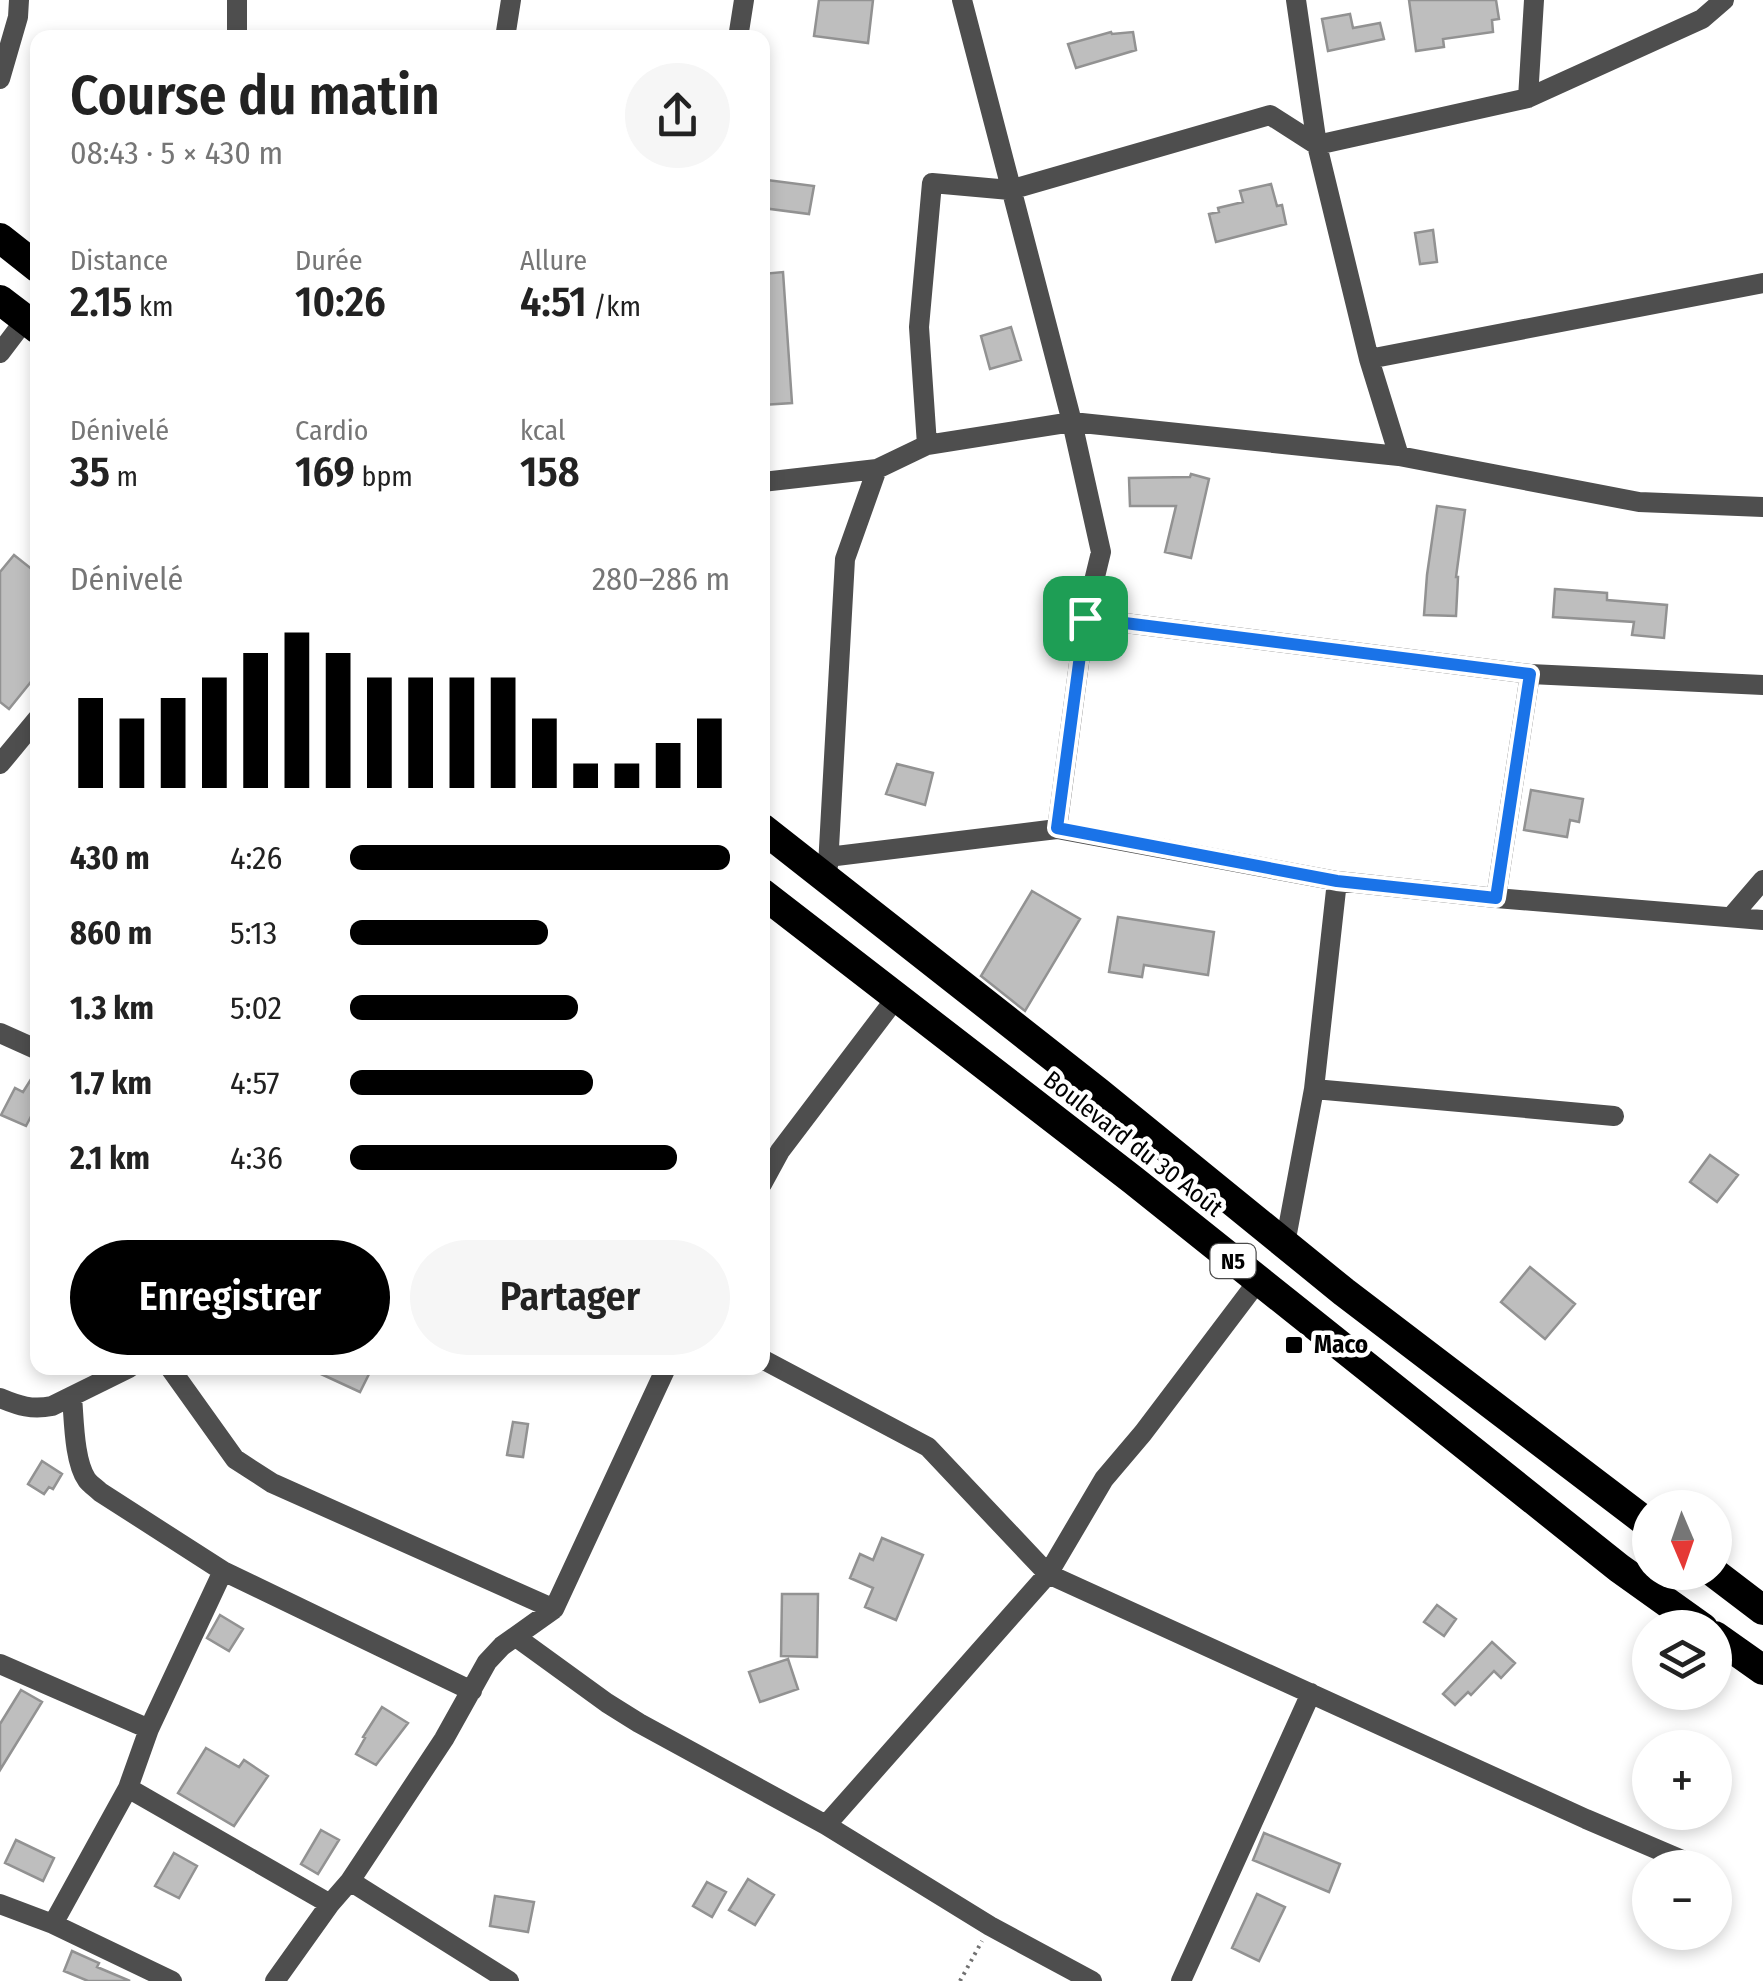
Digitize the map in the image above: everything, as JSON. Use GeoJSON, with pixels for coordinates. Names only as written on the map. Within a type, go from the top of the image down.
{"type":"FeatureCollection","features":[{"type":"Feature","properties":{"kind":"highway"},"geometry":{"type":"LineString","coordinates":[[0,238],[30,262]]}},
{"type":"Feature","properties":{"kind":"highway"},"geometry":{"type":"LineString","coordinates":[[0,300],[30,323]]}},
{"type":"Feature","properties":{"kind":"highway","name":"Boulevard du 30 Août"},"geometry":{"type":"LineString","coordinates":[[770,833],[828,869],[1344,1292],[1632,1510]]}},
{"type":"Feature","properties":{"kind":"highway","name":"Boulevard du 30 Août"},"geometry":{"type":"LineString","coordinates":[[770,899],[1133,1180],[1619,1568],[1678,1610]]}},
{"type":"Feature","properties":{"kind":"highway"},"geometry":{"type":"LineString","coordinates":[[1732,1586],[1763,1610]]}},
{"type":"Feature","properties":{"kind":"highway"},"geometry":{"type":"LineString","coordinates":[[1732,1648],[1763,1670]]}},
{"type":"Feature","properties":{"kind":"street"},"geometry":{"type":"LineString","coordinates":[[0,79],[18,17],[19,0]]}},
{"type":"Feature","properties":{"kind":"street"},"geometry":{"type":"LineString","coordinates":[[237,0],[237,30]]}},
{"type":"Feature","properties":{"kind":"street"},"geometry":{"type":"LineString","coordinates":[[507,30],[511,0]]}},
{"type":"Feature","properties":{"kind":"street"},"geometry":{"type":"LineString","coordinates":[[739,30],[744,0]]}},
{"type":"Feature","properties":{"kind":"street"},"geometry":{"type":"LineString","coordinates":[[962,0],[1072,422],[1100,552],[1085,618],[1057,828]]}},
{"type":"Feature","properties":{"kind":"street"},"geometry":{"type":"LineString","coordinates":[[1296,0],[1317,145],[1369,358],[1399,456]]}},
{"type":"Feature","properties":{"kind":"street"},"geometry":{"type":"LineString","coordinates":[[1528,98],[1534,0]]}},
{"type":"Feature","properties":{"kind":"street"},"geometry":{"type":"LineString","coordinates":[[927,444],[920,327],[932,182],[1010,190],[1270,115],[1317,145],[1528,98],[1702,18],[1724,0]]}},
{"type":"Feature","properties":{"kind":"street"},"geometry":{"type":"LineString","coordinates":[[1369,358],[1763,283]]}},
{"type":"Feature","properties":{"kind":"street"},"geometry":{"type":"LineString","coordinates":[[0,353],[30,325]]}},
{"type":"Feature","properties":{"kind":"street"},"geometry":{"type":"LineString","coordinates":[[770,481],[877,469],[927,444],[1072,422],[1399,456],[1639,502],[1763,508]]}},
{"type":"Feature","properties":{"kind":"street"},"geometry":{"type":"LineString","coordinates":[[877,469],[845,559],[828,869],[1057,828],[1337,881],[1763,920]]}},
{"type":"Feature","properties":{"kind":"street"},"geometry":{"type":"LineString","coordinates":[[1085,618],[1530,674],[1763,685]]}},
{"type":"Feature","properties":{"kind":"street"},"geometry":{"type":"LineString","coordinates":[[1496,898],[1530,674]]}},
{"type":"Feature","properties":{"kind":"street"},"geometry":{"type":"LineString","coordinates":[[0,764],[30,728]]}},
{"type":"Feature","properties":{"kind":"street"},"geometry":{"type":"LineString","coordinates":[[1732,916],[1763,880]]}},
{"type":"Feature","properties":{"kind":"street"},"geometry":{"type":"LineString","coordinates":[[1284,1244],[1314,1089],[1337,881]]}},
{"type":"Feature","properties":{"kind":"street"},"geometry":{"type":"LineString","coordinates":[[770,1169],[896,998]]}},
{"type":"Feature","properties":{"kind":"street"},"geometry":{"type":"LineString","coordinates":[[0,1033],[30,1046]]}},
{"type":"Feature","properties":{"kind":"street"},"geometry":{"type":"LineString","coordinates":[[1314,1089],[1614,1116]]}},
{"type":"Feature","properties":{"kind":"street"},"geometry":{"type":"LineString","coordinates":[[826,1824],[1048,1574],[1104,1479],[1258,1281]]}},
{"type":"Feature","properties":{"kind":"street"},"geometry":{"type":"LineString","coordinates":[[770,1363],[928,1446],[1048,1574],[1660,1850]]}},
{"type":"Feature","properties":{"kind":"street"},"geometry":{"type":"LineString","coordinates":[[0,1398],[22,1408],[40,1409],[115,1375]]}},
{"type":"Feature","properties":{"kind":"street"},"geometry":{"type":"LineString","coordinates":[[175,1375],[235,1459],[253,1472],[554,1609]]}},
{"type":"Feature","properties":{"kind":"street"},"geometry":{"type":"LineString","coordinates":[[274,1981],[350,1881],[444,1740],[494,1653],[554,1609],[663,1375]]}},
{"type":"Feature","properties":{"kind":"street"},"geometry":{"type":"LineString","coordinates":[[72,1397],[81,1468],[100,1492],[223,1571],[472,1691]]}},
{"type":"Feature","properties":{"kind":"street"},"geometry":{"type":"LineString","coordinates":[[53,1924],[128,1788],[149,1729],[223,1571]]}},
{"type":"Feature","properties":{"kind":"street"},"geometry":{"type":"LineString","coordinates":[[516,1636],[639,1723],[826,1824],[990,1926],[1092,1981]]}},
{"type":"Feature","properties":{"kind":"street"},"geometry":{"type":"LineString","coordinates":[[0,1664],[149,1729]]}},
{"type":"Feature","properties":{"kind":"street"},"geometry":{"type":"LineString","coordinates":[[1181,1981],[1310,1694]]}},
{"type":"Feature","properties":{"kind":"street"},"geometry":{"type":"LineString","coordinates":[[128,1788],[330,1904]]}},
{"type":"Feature","properties":{"kind":"street"},"geometry":{"type":"LineString","coordinates":[[350,1881],[509,1981]]}},
{"type":"Feature","properties":{"kind":"street"},"geometry":{"type":"LineString","coordinates":[[0,1904],[53,1924],[172,1981]]}},
{"type":"Feature","properties":{"kind":"path"},"geometry":{"type":"LineString","coordinates":[[960,1981],[990,1926]]}},
{"type":"Feature","properties":{"kind":"building"},"geometry":{"type":"Polygon","coordinates":[[[819,0],[873,0],[868,43],[814,36],[819,0]]]}},
{"type":"Feature","properties":{"kind":"building"},"geometry":{"type":"Polygon","coordinates":[[[1409,0],[1496,0],[1499,19],[1492,20],[1493,32],[1443,39],[1444,47],[1416,51],[1409,0]]]}},
{"type":"Feature","properties":{"kind":"building"},"geometry":{"type":"Polygon","coordinates":[[[1350,14],[1353,28],[1380,23],[1384,39],[1328,51],[1322,19],[1350,14]]]}},
{"type":"Feature","properties":{"kind":"building"},"geometry":{"type":"Polygon","coordinates":[[[1111,32],[1133,32],[1136,50],[1076,68],[1068,44],[1111,32]]]}},
{"type":"Feature","properties":{"kind":"building"},"geometry":{"type":"Polygon","coordinates":[[[770,180],[814,186],[809,214],[770,209],[770,180]]]}},
{"type":"Feature","properties":{"kind":"building"},"geometry":{"type":"Polygon","coordinates":[[[1271,184],[1286,224],[1216,242],[1209,214],[1243,202],[1240,191],[1271,184]]]}},
{"type":"Feature","properties":{"kind":"building"},"geometry":{"type":"Polygon","coordinates":[[[1433,230],[1437,262],[1420,264],[1415,233],[1433,230]]]}},
{"type":"Feature","properties":{"kind":"building"},"geometry":{"type":"Polygon","coordinates":[[[783,272],[792,403],[770,404],[770,273],[783,272]]]}},
{"type":"Feature","properties":{"kind":"building"},"geometry":{"type":"Polygon","coordinates":[[[1011,327],[1021,360],[990,369],[981,336],[1011,327]]]}},
{"type":"Feature","properties":{"kind":"building"},"geometry":{"type":"Polygon","coordinates":[[[1191,474],[1209,479],[1191,558],[1165,552],[1176,506],[1130,506],[1129,478],[1191,474]]]}},
{"type":"Feature","properties":{"kind":"building"},"geometry":{"type":"Polygon","coordinates":[[[1437,506],[1465,510],[1456,577],[1456,616],[1424,615],[1437,506]]]}},
{"type":"Feature","properties":{"kind":"building"},"geometry":{"type":"Polygon","coordinates":[[[14,555],[30,568],[30,683],[9,709],[0,702],[0,572],[14,555]]]}},
{"type":"Feature","properties":{"kind":"building"},"geometry":{"type":"Polygon","coordinates":[[[1555,589],[1607,593],[1607,600],[1667,605],[1664,638],[1632,635],[1634,622],[1553,617],[1555,589]]]}},
{"type":"Feature","properties":{"kind":"building"},"geometry":{"type":"Polygon","coordinates":[[[897,764],[933,773],[925,805],[886,794],[897,764]]]}},
{"type":"Feature","properties":{"kind":"building"},"geometry":{"type":"Polygon","coordinates":[[[1531,790],[1583,799],[1579,822],[1570,820],[1567,837],[1524,830],[1531,790]]]}},
{"type":"Feature","properties":{"kind":"building"},"geometry":{"type":"Polygon","coordinates":[[[1032,891],[1080,919],[1025,1011],[981,976],[1032,891]]]}},
{"type":"Feature","properties":{"kind":"building"},"geometry":{"type":"Polygon","coordinates":[[[1118,917],[1214,932],[1208,975],[1144,965],[1142,977],[1109,972],[1118,917]]]}},
{"type":"Feature","properties":{"kind":"building"},"geometry":{"type":"Polygon","coordinates":[[[30,1081],[30,1118],[26,1126],[1,1115],[15,1088],[23,1092],[30,1081]]]}},
{"type":"Feature","properties":{"kind":"building"},"geometry":{"type":"Polygon","coordinates":[[[1710,1155],[1738,1175],[1717,1202],[1690,1182],[1710,1155]]]}},
{"type":"Feature","properties":{"kind":"building"},"geometry":{"type":"Polygon","coordinates":[[[1530,1267],[1575,1304],[1545,1339],[1501,1302],[1530,1267]]]}},
{"type":"Feature","properties":{"kind":"building"},"geometry":{"type":"Polygon","coordinates":[[[323,1375],[368,1375],[360,1392],[323,1375]]]}},
{"type":"Feature","properties":{"kind":"building"},"geometry":{"type":"Polygon","coordinates":[[[513,1422],[528,1424],[523,1457],[507,1455],[513,1422]]]}},
{"type":"Feature","properties":{"kind":"building"},"geometry":{"type":"Polygon","coordinates":[[[42,1461],[62,1474],[53,1489],[49,1487],[44,1494],[28,1484],[42,1461]]]}},
{"type":"Feature","properties":{"kind":"building"},"geometry":{"type":"Polygon","coordinates":[[[882,1538],[923,1555],[896,1620],[865,1607],[873,1588],[850,1578],[860,1554],[873,1560],[882,1538]]]}},
{"type":"Feature","properties":{"kind":"building"},"geometry":{"type":"Polygon","coordinates":[[[782,1594],[818,1594],[817,1657],[781,1656],[782,1594]]]}},
{"type":"Feature","properties":{"kind":"building"},"geometry":{"type":"Polygon","coordinates":[[[1437,1605],[1456,1619],[1444,1636],[1424,1622],[1437,1605]]]}},
{"type":"Feature","properties":{"kind":"building"},"geometry":{"type":"Polygon","coordinates":[[[220,1615],[243,1629],[229,1651],[207,1638],[220,1615]]]}},
{"type":"Feature","properties":{"kind":"building"},"geometry":{"type":"Polygon","coordinates":[[[1492,1642],[1515,1663],[1501,1678],[1494,1671],[1455,1705],[1443,1694],[1492,1642]]]}},
{"type":"Feature","properties":{"kind":"building"},"geometry":{"type":"Polygon","coordinates":[[[788,1659],[798,1689],[760,1702],[749,1672],[788,1659]]]}},
{"type":"Feature","properties":{"kind":"building"},"geometry":{"type":"Polygon","coordinates":[[[21,1690],[42,1702],[0,1770],[0,1724],[21,1690]]]}},
{"type":"Feature","properties":{"kind":"building"},"geometry":{"type":"Polygon","coordinates":[[[382,1707],[408,1723],[376,1765],[356,1754],[382,1707]]]}},
{"type":"Feature","properties":{"kind":"building"},"geometry":{"type":"Polygon","coordinates":[[[206,1748],[239,1767],[244,1760],[268,1776],[234,1826],[178,1793],[206,1748]]]}},
{"type":"Feature","properties":{"kind":"building"},"geometry":{"type":"Polygon","coordinates":[[[321,1830],[339,1840],[318,1874],[301,1864],[321,1830]]]}},
{"type":"Feature","properties":{"kind":"building"},"geometry":{"type":"Polygon","coordinates":[[[1264,1833],[1340,1864],[1329,1892],[1253,1860],[1264,1833]]]}},
{"type":"Feature","properties":{"kind":"building"},"geometry":{"type":"Polygon","coordinates":[[[16,1840],[54,1858],[43,1881],[5,1863],[16,1840]]]}},
{"type":"Feature","properties":{"kind":"building"},"geometry":{"type":"Polygon","coordinates":[[[174,1853],[197,1866],[179,1898],[155,1886],[174,1853]]]}},
{"type":"Feature","properties":{"kind":"building"},"geometry":{"type":"Polygon","coordinates":[[[748,1879],[774,1895],[755,1925],[729,1910],[748,1879]]]}},
{"type":"Feature","properties":{"kind":"building"},"geometry":{"type":"Polygon","coordinates":[[[707,1882],[726,1892],[712,1917],[693,1906],[707,1882]]]}},
{"type":"Feature","properties":{"kind":"building"},"geometry":{"type":"Polygon","coordinates":[[[1257,1894],[1285,1907],[1259,1961],[1232,1948],[1257,1894]]]}},
{"type":"Feature","properties":{"kind":"building"},"geometry":{"type":"Polygon","coordinates":[[[495,1896],[534,1902],[528,1932],[490,1926],[495,1896]]]}},
{"type":"Feature","properties":{"kind":"building"},"geometry":{"type":"Polygon","coordinates":[[[72,1951],[130,1981],[88,1981],[64,1971],[72,1951]]]}},
{"type":"Feature","properties":{"kind":"place","name":"Maco"},"geometry":{"type":"Point","coordinates":[1294,1345]}},
{"type":"Feature","properties":{"kind":"route"},"geometry":{"type":"LineString","coordinates":[[1085,618],[1530,674],[1496,898],[1337,881],[1057,828],[1085,618]]}}]}
